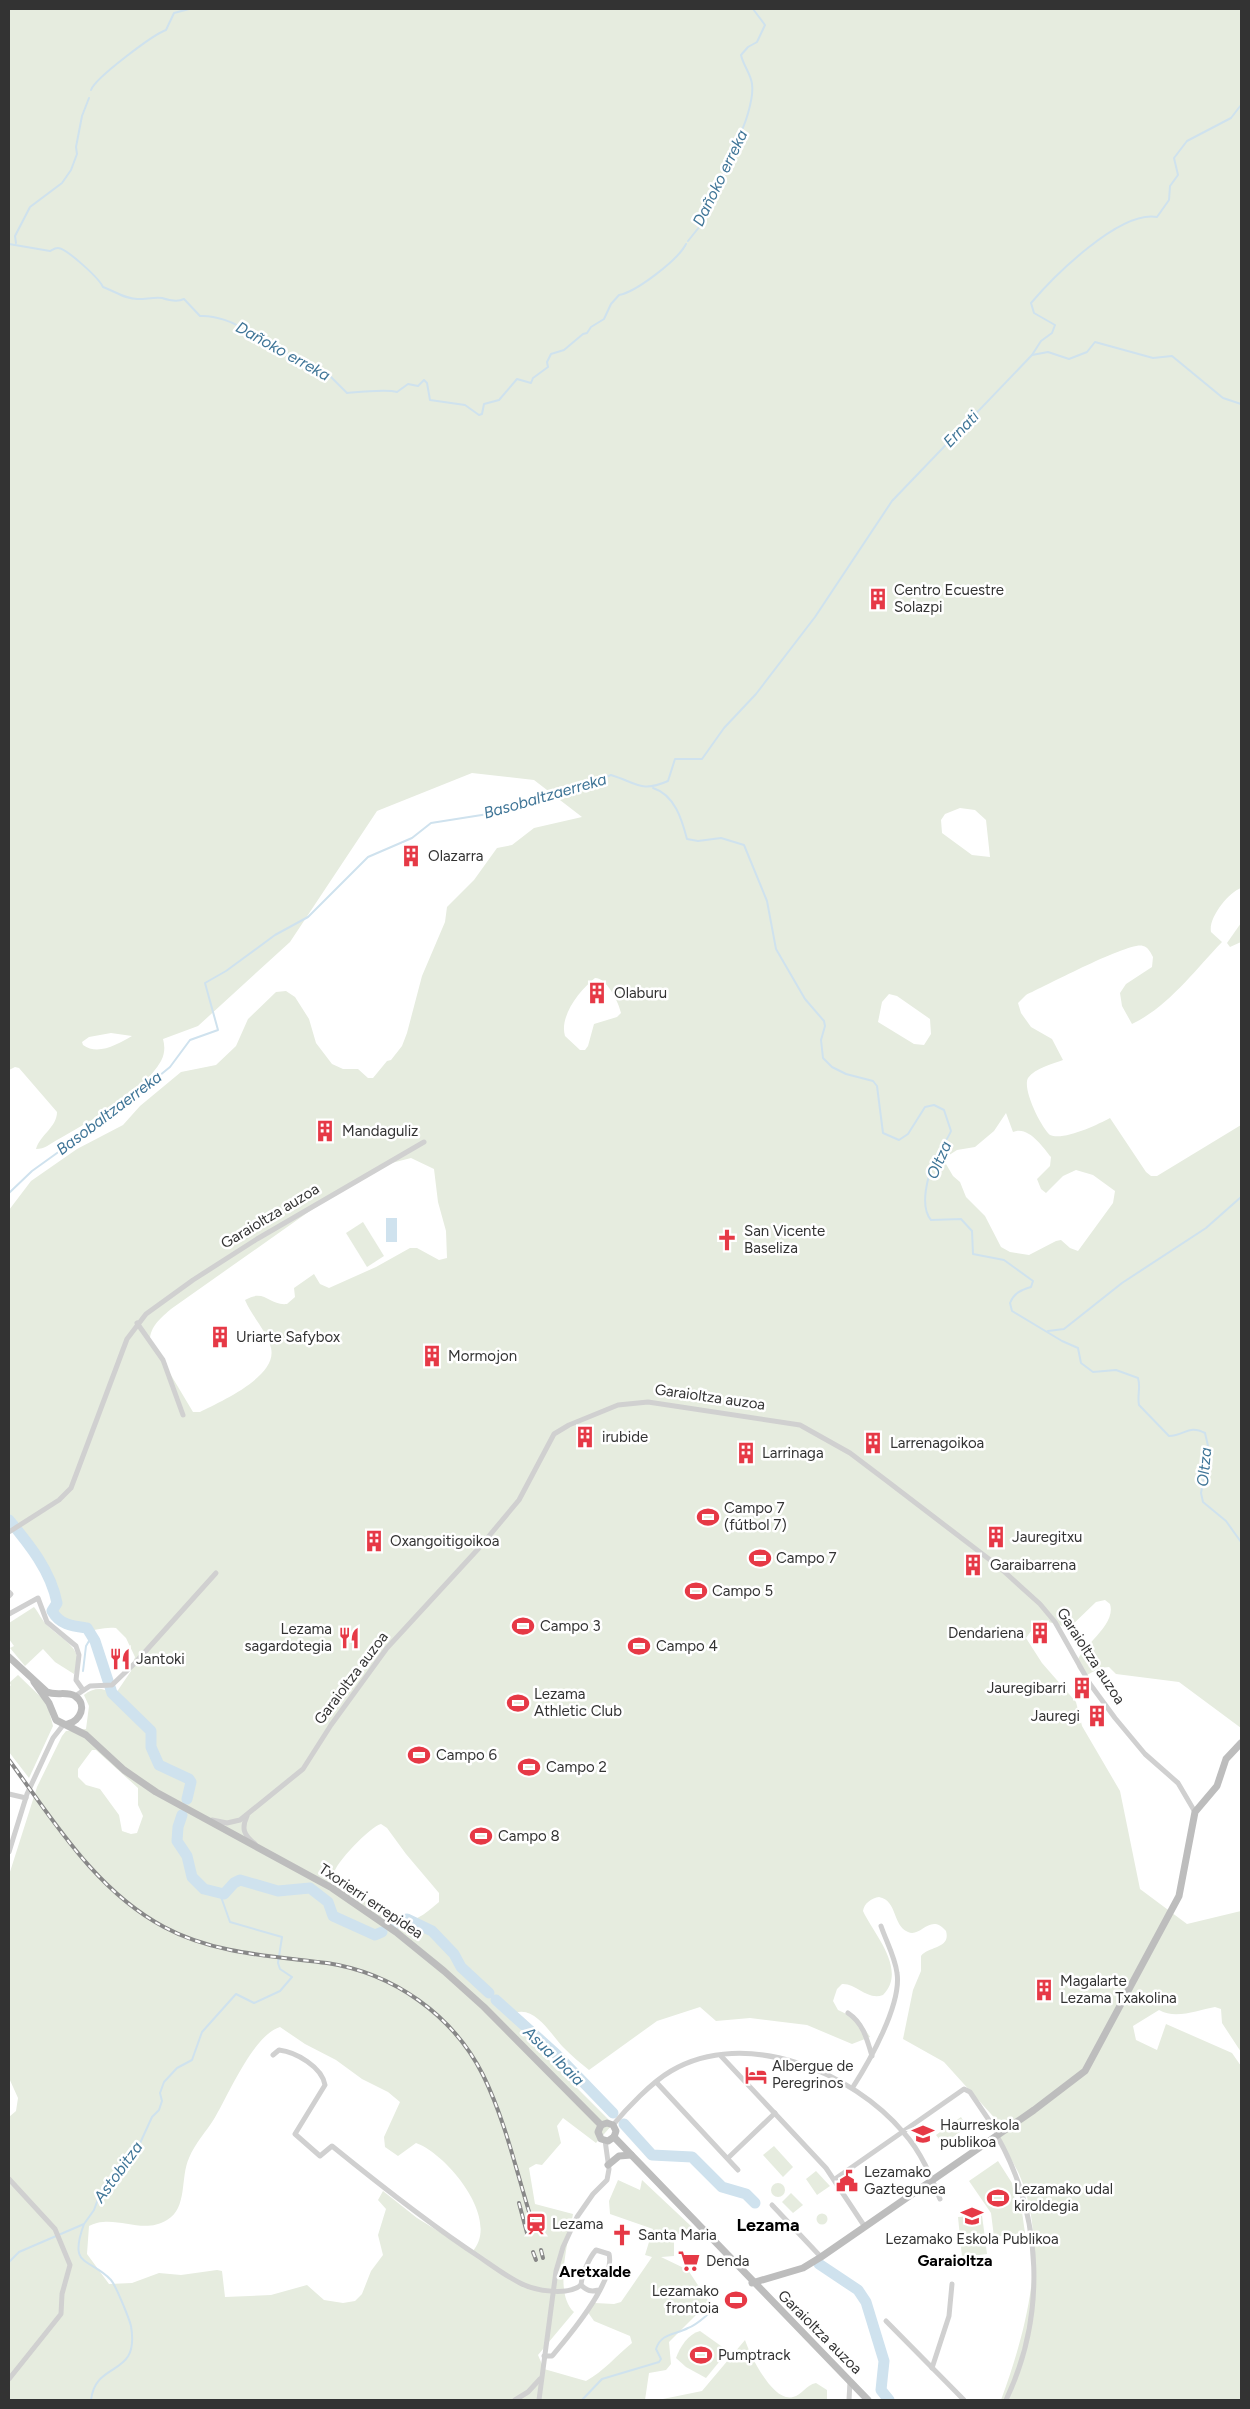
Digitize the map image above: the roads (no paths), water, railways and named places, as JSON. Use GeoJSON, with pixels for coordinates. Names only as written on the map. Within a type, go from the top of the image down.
{"type":"FeatureCollection","features":[{"type":"Feature","properties":{"kind":"street","name":"Garaioltza auzoa"},"geometry":{"type":"LineString","coordinates":[[10,1531],[59,1500],[71,1488],[127,1339],[137,1323],[193,1280],[257,1239],[424,1142]]}},
{"type":"Feature","properties":{"kind":"street"},"geometry":{"type":"LineString","coordinates":[[137,1323],[163,1360],[183,1415]]}},
{"type":"Feature","properties":{"kind":"street","name":"Garaioltza auzoa"},"geometry":{"type":"LineString","coordinates":[[240,1823],[247,1815],[303,1769],[331,1725],[387,1648],[479,1548],[519,1500],[554,1434],[569,1425],[618,1405],[648,1402],[800,1425],[850,1453],[998,1566],[1040,1604],[1055,1622],[1090,1684],[1115,1718],[1145,1754],[1178,1783],[1194,1812]]}},
{"type":"Feature","properties":{"kind":"street"},"geometry":{"type":"LineString","coordinates":[[34,1682],[52,1694],[75,1696],[96,1684],[112,1685],[135,1663],[216,1573]]}},
{"type":"Feature","properties":{"kind":"street"},"geometry":{"type":"LineString","coordinates":[[9,1614],[38,1598],[47,1622],[76,1646],[79,1655],[76,1680],[83,1690]]}},
{"type":"Feature","properties":{"kind":"street"},"geometry":{"type":"LineString","coordinates":[[9,1657],[34,1682],[52,1708],[56,1720],[53,1738],[26,1798],[9,1852]]}},
{"type":"Feature","properties":{"kind":"street"},"geometry":{"type":"LineString","coordinates":[[52,1708],[55,1699],[63,1694]]}},
{"type":"Feature","properties":{"kind":"street","name":"Txorierri errepidea"},"geometry":{"type":"LineString","coordinates":[[75,1696],[82,1707],[80,1717],[87,1735],[93,1742]]}},
{"type":"Feature","properties":{"kind":"street"},"geometry":{"type":"LineString","coordinates":[[53,1738],[66,1724],[80,1717]]}},
{"type":"Feature","properties":{"kind":"street","name":"Txorierri errepidea"},"geometry":{"type":"LineString","coordinates":[[56,1720],[86,1735],[138,1780],[200,1817],[347,1897],[407,1940],[484,2007],[601,2125]]}},
{"type":"Feature","properties":{"kind":"street","name":"Garaioltza auzoa"},"geometry":{"type":"LineString","coordinates":[[752,2283],[803,2268],[821,2257],[933,2181],[1073,2081],[1091,2062],[1179,1896],[1194,1812],[1198,1805],[1217,1786],[1226,1759],[1241,1743]]}},
{"type":"Feature","properties":{"kind":"street"},"geometry":{"type":"LineString","coordinates":[[9,1794],[26,1798]]}},
{"type":"Feature","properties":{"kind":"street"},"geometry":{"type":"LineString","coordinates":[[200,1817],[227,1823],[240,1823]]}},
{"type":"Feature","properties":{"kind":"street"},"geometry":{"type":"LineString","coordinates":[[233,1834],[240,1823]]}},
{"type":"Feature","properties":{"kind":"street"},"geometry":{"type":"LineString","coordinates":[[240,1823],[246,1836],[261,1849]]}},
{"type":"Feature","properties":{"kind":"street"},"geometry":{"type":"LineString","coordinates":[[853,2087],[872,2056],[888,2019],[898,1980],[881,1926]]}},
{"type":"Feature","properties":{"kind":"street"},"geometry":{"type":"LineString","coordinates":[[848,2013],[857,2018],[872,2056]]}},
{"type":"Feature","properties":{"kind":"street"},"geometry":{"type":"LineString","coordinates":[[273,2055],[279,2050],[290,2052],[313,2067],[324,2077],[325,2085],[296,2134],[314,2152],[320,2156],[332,2146],[406,2206],[461,2246],[521,2284],[553,2290],[576,2290],[582,2285]]}},
{"type":"Feature","properties":{"kind":"street"},"geometry":{"type":"LineString","coordinates":[[612,2125],[657,2083],[672,2071],[689,2063],[735,2055],[790,2060],[811,2067],[853,2087],[870,2099],[903,2132],[919,2153],[940,2199]]}},
{"type":"Feature","properties":{"kind":"street"},"geometry":{"type":"LineString","coordinates":[[731,2066],[735,2055]]}},
{"type":"Feature","properties":{"kind":"street"},"geometry":{"type":"LineString","coordinates":[[721,2056],[835,2179],[865,2227]]}},
{"type":"Feature","properties":{"kind":"street"},"geometry":{"type":"LineString","coordinates":[[657,2083],[738,2170]]}},
{"type":"Feature","properties":{"kind":"street"},"geometry":{"type":"LineString","coordinates":[[835,2179],[966,2089],[998,2135],[1019,2182],[1028,2212],[1034,2261],[1033,2312],[1021,2362],[1006,2400]]}},
{"type":"Feature","properties":{"kind":"street"},"geometry":{"type":"LineString","coordinates":[[728,2158],[775,2113]]}},
{"type":"Feature","properties":{"kind":"street"},"geometry":{"type":"LineString","coordinates":[[539,2400],[553,2290],[559,2260],[571,2228],[584,2206],[607,2180],[608,2165],[604,2140],[599,2136],[601,2125],[607,2123],[612,2125],[616,2131],[614,2137],[604,2140]]}},
{"type":"Feature","properties":{"kind":"street","name":"Garaioltza auzoa"},"geometry":{"type":"LineString","coordinates":[[614,2137],[752,2283],[868,2400]]}},
{"type":"Feature","properties":{"kind":"street"},"geometry":{"type":"LineString","coordinates":[[608,2165],[619,2156],[630,2155]]}},
{"type":"Feature","properties":{"kind":"street"},"geometry":{"type":"LineString","coordinates":[[9,2179],[55,2229],[70,2265],[62,2294],[61,2314],[9,2379]]}},
{"type":"Feature","properties":{"kind":"street"},"geometry":{"type":"LineString","coordinates":[[772,2205],[821,2257]]}},
{"type":"Feature","properties":{"kind":"street"},"geometry":{"type":"LineString","coordinates":[[544,2356],[552,2356],[582,2320],[599,2290],[611,2261],[609,2254],[602,2250],[596,2250],[593,2254],[582,2278],[582,2285],[586,2290],[592,2292],[599,2290]]}},
{"type":"Feature","properties":{"kind":"street"},"geometry":{"type":"LineString","coordinates":[[932,2368],[949,2316],[952,2284]]}},
{"type":"Feature","properties":{"kind":"street"},"geometry":{"type":"LineString","coordinates":[[886,2321],[964,2400]]}},
{"type":"Feature","properties":{"kind":"street"},"geometry":{"type":"LineString","coordinates":[[515,2400],[528,2392],[541,2378]]}},
{"type":"Feature","properties":{"kind":"street"},"geometry":{"type":"LineString","coordinates":[[849,2400],[850,2382]]}},
{"type":"Feature","properties":{"kind":"water"},"geometry":{"type":"Polygon","coordinates":[[[386,1218],[397,1218],[397,1242],[386,1242],[386,1218]]]}},
{"type":"Feature","properties":{"kind":"waterway"},"geometry":{"type":"LineString","coordinates":[[91,90],[103,76],[126,57],[166,30],[174,13],[189,9]]}},
{"type":"Feature","properties":{"kind":"waterway","name":"Dañoko erreka"},"geometry":{"type":"LineString","coordinates":[[688,241],[700,226],[705,211],[714,197],[713,188],[718,186],[721,177],[728,170],[724,164],[729,153],[738,148],[738,137],[752,97],[752,84],[741,55],[748,47],[757,42],[765,25],[753,9]]}},
{"type":"Feature","properties":{"kind":"waterway"},"geometry":{"type":"LineString","coordinates":[[16,243],[15,236],[30,207],[62,183],[71,170],[77,154],[76,147],[82,116],[89,98]]}},
{"type":"Feature","properties":{"kind":"waterway","name":"Ernati"},"geometry":{"type":"LineString","coordinates":[[9,1193],[32,1171],[121,1107],[170,1067],[190,1040],[218,1030],[205,983],[226,971],[275,935],[308,917],[368,857],[412,838],[431,823],[488,814],[542,800],[611,775],[639,786],[659,785],[668,781],[675,759],[702,759],[724,728],[756,694],[815,617],[892,501],[1032,355],[1041,341],[1052,333],[1055,325],[1034,313],[1031,303],[1071,262],[1107,234],[1125,224],[1142,218],[1157,217],[1169,200],[1170,186],[1178,175],[1174,158],[1187,141],[1231,118],[1241,105]]}},
{"type":"Feature","properties":{"kind":"waterway","name":"Dañoko erreka"},"geometry":{"type":"LineString","coordinates":[[9,244],[50,251],[57,248],[62,249],[82,264],[103,287],[125,297],[134,299],[159,298],[176,301],[184,299],[200,316],[231,322],[246,332],[251,331],[298,360],[307,362],[315,371],[330,376],[347,393],[397,392],[408,384],[418,386],[424,380],[427,383],[430,400],[465,405],[479,415],[482,414],[484,404],[499,400],[517,379],[531,383],[533,378],[548,367],[547,362],[551,354],[564,350],[583,334],[587,333],[591,327],[604,319],[611,304],[619,295],[646,282],[675,258],[686,244]]}},
{"type":"Feature","properties":{"kind":"waterway"},"geometry":{"type":"LineString","coordinates":[[1032,355],[1048,352],[1069,359],[1087,352],[1095,342],[1153,358],[1172,356],[1223,398],[1241,404]]}},
{"type":"Feature","properties":{"kind":"waterway","name":"Oltza"},"geometry":{"type":"LineString","coordinates":[[653,788],[661,791],[672,802],[680,816],[687,839],[698,841],[721,838],[744,845],[767,901],[776,949],[805,999],[824,1021],[825,1026],[821,1040],[823,1058],[832,1067],[846,1074],[873,1081],[877,1086],[883,1133],[899,1140],[908,1134],[925,1107],[934,1105],[944,1110],[951,1131],[937,1155],[927,1182],[925,1199],[927,1214],[931,1220],[961,1219],[972,1231],[973,1254],[1004,1260],[1033,1281],[1031,1287],[1016,1294],[1010,1303],[1012,1311],[1062,1341],[1078,1348],[1081,1363],[1093,1372],[1116,1370],[1138,1378],[1139,1405],[1169,1436],[1190,1430],[1205,1433],[1209,1450],[1201,1493],[1203,1502],[1226,1521],[1241,1542]]}},
{"type":"Feature","properties":{"kind":"waterway"},"geometry":{"type":"LineString","coordinates":[[1048,1331],[1064,1329],[1122,1283],[1206,1228],[1241,1197]]}},
{"type":"Feature","properties":{"kind":"waterway","name":"Asua Ibaia"},"geometry":{"type":"LineString","coordinates":[[9,1520],[38,1558],[50,1580],[57,1603],[52,1611],[55,1616],[63,1622],[87,1628],[95,1641],[112,1693],[151,1731],[151,1747],[159,1765],[189,1779],[191,1782],[187,1799]]}},
{"type":"Feature","properties":{"kind":"waterway"},"geometry":{"type":"LineString","coordinates":[[83,1671],[86,1646],[92,1636]]}},
{"type":"Feature","properties":{"kind":"waterway","name":"Asua Ibaia"},"geometry":{"type":"LineString","coordinates":[[182,1815],[178,1827],[177,1841],[187,1856],[192,1877],[204,1889],[224,1894],[234,1883],[240,1880],[278,1891],[310,1888],[328,1902],[333,1916],[375,1935],[382,1932]]}},
{"type":"Feature","properties":{"kind":"waterway","name":"Astobitza"},"geometry":{"type":"LineString","coordinates":[[9,2262],[19,2252],[84,2224],[94,2210],[101,2191],[136,2152],[152,2117],[159,2110],[162,2101],[160,2093],[164,2082],[177,2068],[192,2060],[202,2032],[236,1994],[254,2003],[280,1991],[292,1977],[280,1969],[278,1963],[282,1937],[230,1922],[220,1894]]}},
{"type":"Feature","properties":{"kind":"waterway","name":"Asua Ibaia"},"geometry":{"type":"LineString","coordinates":[[394,1924],[407,1919],[432,1931],[454,1954],[461,1967],[489,1993]]}},
{"type":"Feature","properties":{"kind":"waterway","name":"Asua Ibaia"},"geometry":{"type":"LineString","coordinates":[[496,2000],[556,2054],[613,2113]]}},
{"type":"Feature","properties":{"kind":"waterway","name":"Asua Ibaia"},"geometry":{"type":"LineString","coordinates":[[624,2124],[652,2155],[692,2157],[722,2187],[746,2194],[755,2203]]}},
{"type":"Feature","properties":{"kind":"waterway"},"geometry":{"type":"LineString","coordinates":[[84,2224],[78,2248],[80,2255],[83,2260],[103,2273],[113,2283],[130,2322],[132,2343],[129,2354],[124,2362],[101,2379],[95,2387],[91,2400]]}},
{"type":"Feature","properties":{"kind":"waterway","name":"Asua Ibaia"},"geometry":{"type":"LineString","coordinates":[[819,2264],[858,2290],[866,2302],[884,2361],[881,2390],[889,2400]]}},
{"type":"Feature","properties":{"kind":"waterway"},"geometry":{"type":"LineString","coordinates":[[582,2400],[602,2379],[659,2362],[661,2359],[656,2349],[661,2340],[694,2325],[712,2311]]}},
{"type":"Feature","properties":{"kind":"railway"},"geometry":{"type":"LineString","coordinates":[[9,1760],[59,1830],[97,1874],[117,1894],[140,1912],[164,1927],[183,1936],[223,1948],[264,1956],[327,1963],[351,1968],[375,1976],[397,1987],[418,2000],[438,2016],[470,2053],[483,2075],[506,2132],[535,2231]]}},
{"type":"Feature","properties":{"kind":"railway"},"geometry":{"type":"LineString","coordinates":[[519,2203],[527,2233]]}},
{"type":"Feature","properties":{"kind":"railway"},"geometry":{"type":"LineString","coordinates":[[541,2250],[543,2258]]}},
{"type":"Feature","properties":{"kind":"railway"},"geometry":{"type":"LineString","coordinates":[[533,2252],[536,2260]]}},
{"type":"Feature","properties":{"kind":"place","name":"Centro Ecuestre Solazpi"},"geometry":{"type":"Point","coordinates":[878,599]}},
{"type":"Feature","properties":{"kind":"place","name":"Olazarra"},"geometry":{"type":"Point","coordinates":[411,856]}},
{"type":"Feature","properties":{"kind":"place","name":"Olaburu"},"geometry":{"type":"Point","coordinates":[597,993]}},
{"type":"Feature","properties":{"kind":"place","name":"Mandaguliz"},"geometry":{"type":"Point","coordinates":[325,1131]}},
{"type":"Feature","properties":{"kind":"place","name":"San Vicente Baseliza"},"geometry":{"type":"Point","coordinates":[727,1240]}},
{"type":"Feature","properties":{"kind":"place","name":"Uriarte Safybox"},"geometry":{"type":"Point","coordinates":[220,1337]}},
{"type":"Feature","properties":{"kind":"place","name":"Mormojon"},"geometry":{"type":"Point","coordinates":[432,1356]}},
{"type":"Feature","properties":{"kind":"place","name":"irubide"},"geometry":{"type":"Point","coordinates":[585,1437]}},
{"type":"Feature","properties":{"kind":"place","name":"Larrenagoikoa"},"geometry":{"type":"Point","coordinates":[873,1443]}},
{"type":"Feature","properties":{"kind":"place","name":"Larrinaga"},"geometry":{"type":"Point","coordinates":[746,1453]}},
{"type":"Feature","properties":{"kind":"place","name":"Campo 7 (fútbol 7)"},"geometry":{"type":"Point","coordinates":[708,1517]}},
{"type":"Feature","properties":{"kind":"place","name":"Jauregitxu"},"geometry":{"type":"Point","coordinates":[996,1537]}},
{"type":"Feature","properties":{"kind":"place","name":"Oxangoitigoikoa"},"geometry":{"type":"Point","coordinates":[374,1541]}},
{"type":"Feature","properties":{"kind":"place","name":"Campo 7"},"geometry":{"type":"Point","coordinates":[760,1558]}},
{"type":"Feature","properties":{"kind":"place","name":"Garaibarrena"},"geometry":{"type":"Point","coordinates":[973,1565]}},
{"type":"Feature","properties":{"kind":"place","name":"Campo 5"},"geometry":{"type":"Point","coordinates":[696,1591]}},
{"type":"Feature","properties":{"kind":"place","name":"Campo 3"},"geometry":{"type":"Point","coordinates":[523,1626]}},
{"type":"Feature","properties":{"kind":"place","name":"Dendariena"},"geometry":{"type":"Point","coordinates":[1040,1633]}},
{"type":"Feature","properties":{"kind":"place","name":"Lezama sagardotegia"},"geometry":{"type":"Point","coordinates":[349,1638]}},
{"type":"Feature","properties":{"kind":"place","name":"Campo 4"},"geometry":{"type":"Point","coordinates":[639,1646]}},
{"type":"Feature","properties":{"kind":"place","name":"Jantoki"},"geometry":{"type":"Point","coordinates":[120,1659]}},
{"type":"Feature","properties":{"kind":"place","name":"Jauregibarri"},"geometry":{"type":"Point","coordinates":[1082,1688]}},
{"type":"Feature","properties":{"kind":"place","name":"Lezama Athletic Club"},"geometry":{"type":"Point","coordinates":[518,1703]}},
{"type":"Feature","properties":{"kind":"place","name":"Jauregi"},"geometry":{"type":"Point","coordinates":[1097,1716]}},
{"type":"Feature","properties":{"kind":"place","name":"Campo 6"},"geometry":{"type":"Point","coordinates":[419,1755]}},
{"type":"Feature","properties":{"kind":"place","name":"Campo 2"},"geometry":{"type":"Point","coordinates":[529,1767]}},
{"type":"Feature","properties":{"kind":"place","name":"Campo 8"},"geometry":{"type":"Point","coordinates":[481,1836]}},
{"type":"Feature","properties":{"kind":"place","name":"Magalarte Lezama Txakolina"},"geometry":{"type":"Point","coordinates":[1044,1990]}},
{"type":"Feature","properties":{"kind":"place","name":"Albergue de Peregrinos"},"geometry":{"type":"Point","coordinates":[756,2075]}},
{"type":"Feature","properties":{"kind":"place","name":"Haurreskola publikoa"},"geometry":{"type":"Point","coordinates":[923,2134]}},
{"type":"Feature","properties":{"kind":"place","name":"Lezamako Gaztegunea"},"geometry":{"type":"Point","coordinates":[847,2181]}},
{"type":"Feature","properties":{"kind":"place","name":"Lezamako udal kiroldegia"},"geometry":{"type":"Point","coordinates":[998,2198]}},
{"type":"Feature","properties":{"kind":"place","name":"Lezamako Eskola Publikoa"},"geometry":{"type":"Point","coordinates":[972,2216]}},
{"type":"Feature","properties":{"kind":"place","name":"Lezama"},"geometry":{"type":"Point","coordinates":[536,2224]}},
{"type":"Feature","properties":{"kind":"place","name":"Santa Maria"},"geometry":{"type":"Point","coordinates":[622,2235]}},
{"type":"Feature","properties":{"kind":"place","name":"Denda"},"geometry":{"type":"Point","coordinates":[689,2261]}},
{"type":"Feature","properties":{"kind":"place","name":"Lezamako frontoia"},"geometry":{"type":"Point","coordinates":[736,2300]}},
{"type":"Feature","properties":{"kind":"place","name":"Pumptrack"},"geometry":{"type":"Point","coordinates":[701,2355]}},
{"type":"Feature","properties":{"kind":"district","name":"Lezama"},"geometry":{"type":"Point","coordinates":[768,2225]}},
{"type":"Feature","properties":{"kind":"district","name":"Garaioltza"},"geometry":{"type":"Point","coordinates":[955,2260]}},
{"type":"Feature","properties":{"kind":"district","name":"Aretxalde"},"geometry":{"type":"Point","coordinates":[595,2271]}},
{"type":"Feature","properties":{"kind":"water label","name":"Basobaltzaerreka"},"geometry":{"type":"Point","coordinates":[545,796]}},
{"type":"Feature","properties":{"kind":"water label","name":"Basobaltzaerreka"},"geometry":{"type":"Point","coordinates":[109,1113]}}]}
